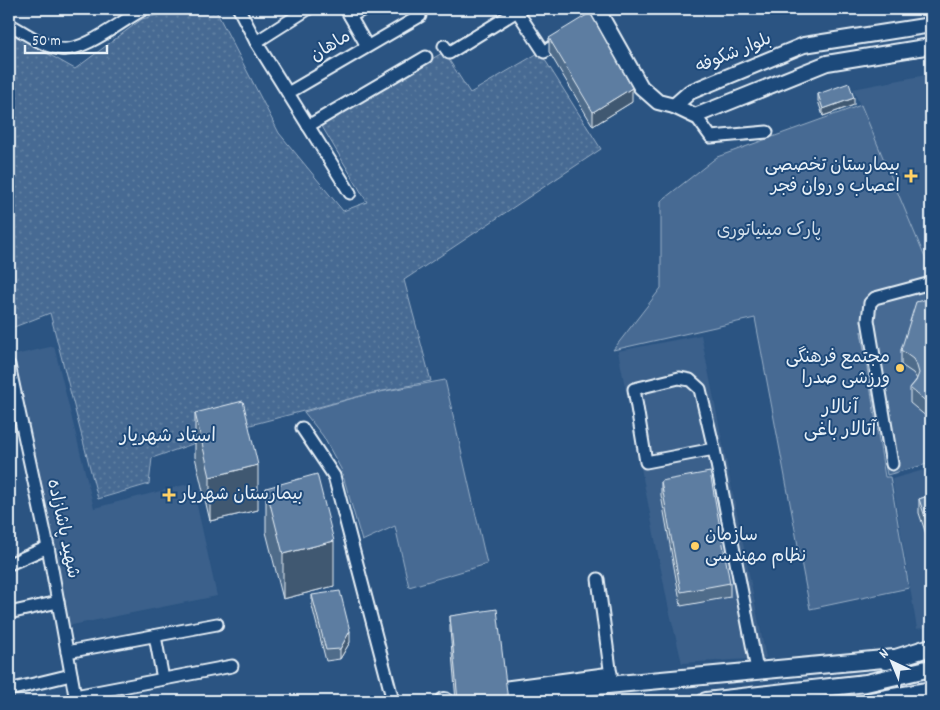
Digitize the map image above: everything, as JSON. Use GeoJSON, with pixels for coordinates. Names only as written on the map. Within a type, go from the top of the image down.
{"type":"FeatureCollection","features":[{"type":"Feature","properties":{"kind":"highway"},"geometry":{"type":"LineString","coordinates":[[801,690],[931,646]]}},
{"type":"Feature","properties":{"kind":"highway"},"geometry":{"type":"LineString","coordinates":[[510,690],[612,678],[757,670],[894,658]]}},
{"type":"Feature","properties":{"kind":"highway"},"geometry":{"type":"LineString","coordinates":[[706,701],[866,683],[931,668]]}},
{"type":"Feature","properties":{"kind":"highway"},"geometry":{"type":"LineString","coordinates":[[870,701],[931,690]]}},
{"type":"Feature","properties":{"kind":"main road"},"geometry":{"type":"LineString","coordinates":[[597,9],[641,87],[658,102],[674,106],[694,115],[827,63],[931,46]]}},
{"type":"Feature","properties":{"kind":"main road","name":"بلوار شکوفه"},"geometry":{"type":"LineString","coordinates":[[674,106],[690,92],[804,45],[931,25]]}},
{"type":"Feature","properties":{"kind":"street"},"geometry":{"type":"LineString","coordinates":[[239,9],[256,42],[350,193]]}},
{"type":"Feature","properties":{"kind":"street"},"geometry":{"type":"LineString","coordinates":[[256,42],[308,9]]}},
{"type":"Feature","properties":{"kind":"street"},"geometry":{"type":"LineString","coordinates":[[364,9],[348,12],[367,46]]}},
{"type":"Feature","properties":{"kind":"street"},"geometry":{"type":"LineString","coordinates":[[9,24],[60,49],[71,49],[84,46],[139,10]]}},
{"type":"Feature","properties":{"kind":"street"},"geometry":{"type":"LineString","coordinates":[[444,46],[448,53],[516,10],[544,52],[570,36]]}},
{"type":"Feature","properties":{"kind":"street","name":"ماهان"},"geometry":{"type":"LineString","coordinates":[[288,93],[420,16]]}},
{"type":"Feature","properties":{"kind":"street"},"geometry":{"type":"LineString","coordinates":[[308,126],[426,57]]}},
{"type":"Feature","properties":{"kind":"street"},"geometry":{"type":"LineString","coordinates":[[694,115],[711,137],[767,132]]}},
{"type":"Feature","properties":{"kind":"street"},"geometry":{"type":"LineString","coordinates":[[892,464],[868,320],[870,303],[875,298],[931,283]]}},
{"type":"Feature","properties":{"kind":"street","name":"شهید پاشازاده"},"geometry":{"type":"LineString","coordinates":[[9,365],[48,548],[76,698]]}},
{"type":"Feature","properties":{"kind":"street"},"geometry":{"type":"LineString","coordinates":[[714,449],[646,462],[634,389],[679,378],[690,380],[700,389],[714,449],[757,670]]}},
{"type":"Feature","properties":{"kind":"street"},"geometry":{"type":"LineString","coordinates":[[302,428],[334,476],[393,701]]}},
{"type":"Feature","properties":{"kind":"street"},"geometry":{"type":"LineString","coordinates":[[9,564],[48,548]]}},
{"type":"Feature","properties":{"kind":"street"},"geometry":{"type":"LineString","coordinates":[[598,579],[612,678]]}},
{"type":"Feature","properties":{"kind":"street"},"geometry":{"type":"LineString","coordinates":[[9,613],[58,602]]}},
{"type":"Feature","properties":{"kind":"street"},"geometry":{"type":"LineString","coordinates":[[67,652],[217,624]]}},
{"type":"Feature","properties":{"kind":"street"},"geometry":{"type":"LineString","coordinates":[[154,636],[163,679]]}},
{"type":"Feature","properties":{"kind":"street"},"geometry":{"type":"LineString","coordinates":[[76,698],[232,666]]}},
{"type":"Feature","properties":{"kind":"street"},"geometry":{"type":"LineString","coordinates":[[9,690],[72,675]]}},
{"type":"Feature","properties":{"kind":"shaded area","name":"بیمارستان تخصصی اعصاب و روان فجر"},"geometry":{"type":"Polygon","coordinates":[[[931,74],[931,272],[930,273],[853,89],[931,74]]]}},
{"type":"Feature","properties":{"kind":"shaded area"},"geometry":{"type":"Polygon","coordinates":[[[701,335],[766,658],[682,663],[668,605],[618,351],[701,335]]]}},
{"type":"Feature","properties":{"kind":"shaded area","name":"بیمارستان شهریار"},"geometry":{"type":"Polygon","coordinates":[[[54,346],[94,508],[192,483],[217,596],[67,626],[11,356],[54,346]]]}},
{"type":"Feature","properties":{"kind":"shaded area"},"geometry":{"type":"Polygon","coordinates":[[[931,468],[931,626],[917,629],[892,479],[931,468]]]}},
{"type":"Feature","properties":{"kind":"green space"},"geometry":{"type":"Polygon","coordinates":[[[180,9],[215,9],[279,133],[343,211],[367,202],[320,123],[444,52],[470,93],[540,52],[601,149],[404,280],[431,381],[364,395],[239,428],[152,458],[149,484],[98,499],[50,313],[9,329],[9,32],[75,69],[142,19],[180,9]]]}},
{"type":"Feature","properties":{"kind":"green space","name":"پارک مینیاتوری"},"geometry":{"type":"Polygon","coordinates":[[[861,105],[931,272],[931,463],[887,475],[861,331],[885,477],[890,477],[909,588],[810,609],[755,318],[613,350],[661,288],[661,201],[717,157],[861,105]]]}},
{"type":"Feature","properties":{"kind":"green space"},"geometry":{"type":"Polygon","coordinates":[[[445,380],[487,564],[409,587],[395,526],[362,541],[341,469],[323,436],[304,412],[364,395],[445,380]]]}},
{"type":"Feature","properties":{"kind":"building"},"geometry":{"type":"Polygon","coordinates":[[[590,13],[632,88],[593,112],[549,38],[590,13]]]}},
{"type":"Feature","properties":{"kind":"building"},"geometry":{"type":"Polygon","coordinates":[[[849,83],[854,98],[823,109],[818,94],[849,83]]]}},
{"type":"Feature","properties":{"kind":"building"},"geometry":{"type":"Polygon","coordinates":[[[931,298],[931,408],[928,403],[910,388],[916,381],[919,373],[913,359],[901,350],[916,302],[931,298]]]}},
{"type":"Feature","properties":{"kind":"building"},"geometry":{"type":"Polygon","coordinates":[[[243,401],[258,465],[210,477],[195,413],[243,401]]]}},
{"type":"Feature","properties":{"kind":"building","name":"سازمان نظام مهندسی"},"geometry":{"type":"Polygon","coordinates":[[[710,472],[730,583],[681,592],[661,481],[710,472]]]}},
{"type":"Feature","properties":{"kind":"building"},"geometry":{"type":"Polygon","coordinates":[[[317,474],[334,541],[283,554],[266,488],[317,474]]]}},
{"type":"Feature","properties":{"kind":"building"},"geometry":{"type":"Polygon","coordinates":[[[931,495],[931,522],[927,523],[919,499],[931,495]]]}},
{"type":"Feature","properties":{"kind":"building"},"geometry":{"type":"Polygon","coordinates":[[[340,591],[350,631],[340,649],[326,650],[312,595],[340,591]]]}},
{"type":"Feature","properties":{"kind":"building"},"geometry":{"type":"Polygon","coordinates":[[[497,609],[508,701],[458,701],[450,616],[497,609]]]}},
{"type":"Feature","properties":{"kind":"place","name":"بیمارستان تخصصی اعصاب و روان فجر"},"geometry":{"type":"Point","coordinates":[911,176]}},
{"type":"Feature","properties":{"kind":"place","name":"مجتمع فرهنگی ورزشی صدرا"},"geometry":{"type":"Point","coordinates":[900,368]}},
{"type":"Feature","properties":{"kind":"place","name":"بیمارستان شهریار"},"geometry":{"type":"Point","coordinates":[169,495]}},
{"type":"Feature","properties":{"kind":"place","name":"سازمان نظام مهندسی"},"geometry":{"type":"Point","coordinates":[695,546]}},
{"type":"Feature","properties":{"kind":"district","name":"آنالار آتالار باغی"},"geometry":{"type":"Point","coordinates":[840,420]}},
{"type":"Feature","properties":{"kind":"district","name":"استاد شهریار"},"geometry":{"type":"Point","coordinates":[168,437]}}]}
